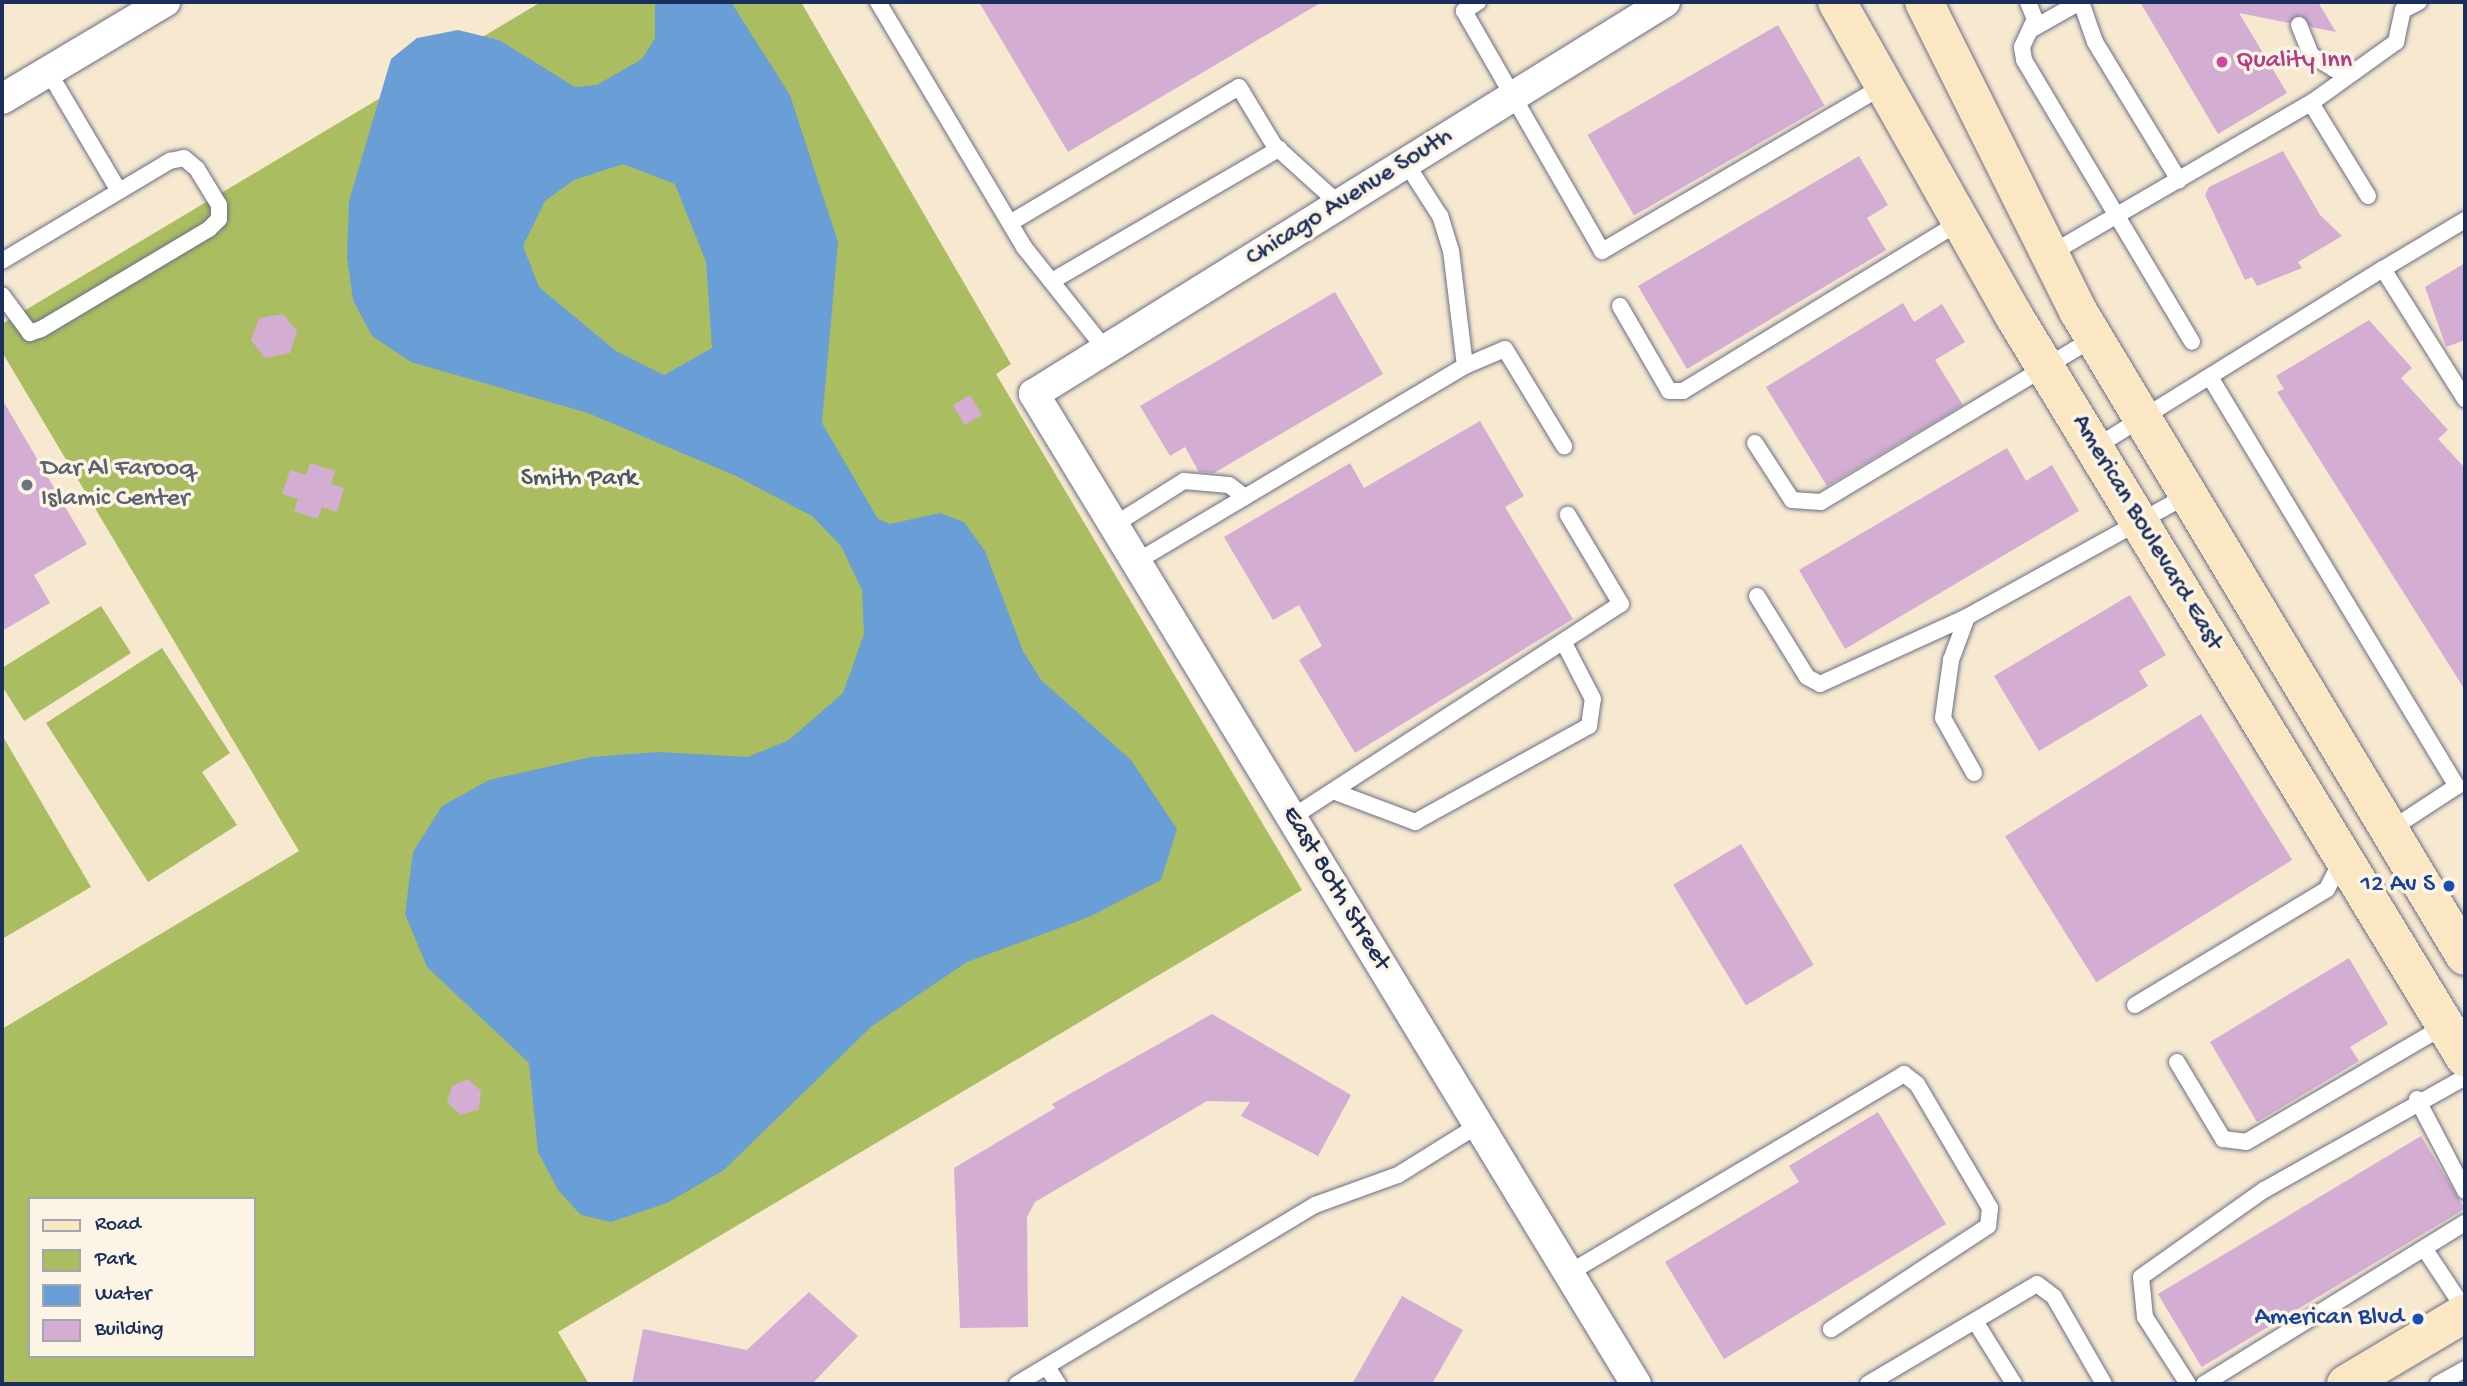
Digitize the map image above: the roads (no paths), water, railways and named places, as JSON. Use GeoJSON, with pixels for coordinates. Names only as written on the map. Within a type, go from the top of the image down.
{"type":"FeatureCollection","features":[{"type":"Feature","properties":{"kind":"main road","name":"American Boulevard East"},"geometry":{"type":"LineString","coordinates":[[1838,2],[1883,86],[2045,368],[2465,1058]]}},
{"type":"Feature","properties":{"kind":"main road"},"geometry":{"type":"LineString","coordinates":[[1929,7],[2048,255],[2094,338],[2465,956]]}},
{"type":"Feature","properties":{"kind":"main road"},"geometry":{"type":"LineString","coordinates":[[2344,858],[2390,830]]}},
{"type":"Feature","properties":{"kind":"main road"},"geometry":{"type":"LineString","coordinates":[[2346,1384],[2465,1312]]}},
{"type":"Feature","properties":{"kind":"street"},"geometry":{"type":"LineString","coordinates":[[2,99],[165,2]]}},
{"type":"Feature","properties":{"kind":"street","name":"Chicago Avenue South"},"geometry":{"type":"LineString","coordinates":[[1034,394],[1665,2]]}},
{"type":"Feature","properties":{"kind":"street","name":"East 80th Street"},"geometry":{"type":"LineString","coordinates":[[1034,394],[1636,1384]]}},
{"type":"Feature","properties":{"kind":"lane"},"geometry":{"type":"LineString","coordinates":[[878,2],[1010,223],[1106,350]]}},
{"type":"Feature","properties":{"kind":"lane"},"geometry":{"type":"LineString","coordinates":[[1478,2],[1464,10],[1602,251],[1883,86]]}},
{"type":"Feature","properties":{"kind":"lane"},"geometry":{"type":"LineString","coordinates":[[2028,2],[2032,29]]}},
{"type":"Feature","properties":{"kind":"lane"},"geometry":{"type":"LineString","coordinates":[[2179,180],[2095,42],[2080,2],[2032,29],[2022,47],[2024,60],[2193,342]]}},
{"type":"Feature","properties":{"kind":"lane"},"geometry":{"type":"LineString","coordinates":[[2048,255],[2311,103],[2396,42],[2400,6],[2418,2]]}},
{"type":"Feature","properties":{"kind":"lane"},"geometry":{"type":"LineString","coordinates":[[2299,25],[2311,55],[2334,69],[2354,71]]}},
{"type":"Feature","properties":{"kind":"lane"},"geometry":{"type":"LineString","coordinates":[[48,71],[119,191]]}},
{"type":"Feature","properties":{"kind":"lane"},"geometry":{"type":"LineString","coordinates":[[1010,223],[1239,87],[1279,149],[1339,204]]}},
{"type":"Feature","properties":{"kind":"lane"},"geometry":{"type":"LineString","coordinates":[[2311,103],[2368,196]]}},
{"type":"Feature","properties":{"kind":"lane"},"geometry":{"type":"LineString","coordinates":[[1052,282],[1279,149]]}},
{"type":"Feature","properties":{"kind":"lane"},"geometry":{"type":"LineString","coordinates":[[2,261],[119,191],[184,158],[219,205],[219,219],[41,329],[30,333],[2,295]]}},
{"type":"Feature","properties":{"kind":"lane"},"geometry":{"type":"LineString","coordinates":[[1406,163],[1440,216],[1451,251],[1465,366]]}},
{"type":"Feature","properties":{"kind":"lane"},"geometry":{"type":"LineString","coordinates":[[2094,448],[2465,220]]}},
{"type":"Feature","properties":{"kind":"lane"},"geometry":{"type":"LineString","coordinates":[[1620,306],[1669,391],[1683,391],[1960,222]]}},
{"type":"Feature","properties":{"kind":"lane"},"geometry":{"type":"LineString","coordinates":[[2383,269],[2465,399]]}},
{"type":"Feature","properties":{"kind":"lane"},"geometry":{"type":"LineString","coordinates":[[1755,443],[1792,500],[1821,502],[2094,338]]}},
{"type":"Feature","properties":{"kind":"lane"},"geometry":{"type":"LineString","coordinates":[[1136,562],[1465,366],[1505,349],[1564,446]]}},
{"type":"Feature","properties":{"kind":"lane"},"geometry":{"type":"LineString","coordinates":[[2210,377],[2461,793],[2390,830]]}},
{"type":"Feature","properties":{"kind":"lane"},"geometry":{"type":"LineString","coordinates":[[1114,525],[1184,481],[1229,485],[1245,496]]}},
{"type":"Feature","properties":{"kind":"lane"},"geometry":{"type":"LineString","coordinates":[[1757,596],[1807,677],[1821,684],[1967,617],[2141,525],[2188,495]]}},
{"type":"Feature","properties":{"kind":"lane"},"geometry":{"type":"LineString","coordinates":[[1291,818],[1565,645],[1621,604],[1568,515]]}},
{"type":"Feature","properties":{"kind":"lane"},"geometry":{"type":"LineString","coordinates":[[1967,617],[1951,660],[1944,718],[1974,774]]}},
{"type":"Feature","properties":{"kind":"lane"},"geometry":{"type":"LineString","coordinates":[[1333,791],[1415,822],[1588,726],[1593,699],[1565,645]]}},
{"type":"Feature","properties":{"kind":"lane"},"geometry":{"type":"LineString","coordinates":[[2135,1005],[2327,890],[2344,858]]}},
{"type":"Feature","properties":{"kind":"lane"},"geometry":{"type":"LineString","coordinates":[[2178,1062],[2223,1139],[2246,1142],[2445,1025]]}},
{"type":"Feature","properties":{"kind":"lane"},"geometry":{"type":"LineString","coordinates":[[1569,1273],[1904,1074],[1917,1084],[1990,1208],[1988,1226],[1831,1329]]}},
{"type":"Feature","properties":{"kind":"lane"},"geometry":{"type":"LineString","coordinates":[[2188,1384],[2145,1318],[2141,1277],[2264,1190],[2417,1099],[2465,1077]]}},
{"type":"Feature","properties":{"kind":"lane"},"geometry":{"type":"LineString","coordinates":[[2417,1099],[2465,1191]]}},
{"type":"Feature","properties":{"kind":"lane"},"geometry":{"type":"LineString","coordinates":[[1017,1384],[1315,1205],[1398,1175],[1480,1124]]}},
{"type":"Feature","properties":{"kind":"lane"},"geometry":{"type":"LineString","coordinates":[[2204,1384],[2426,1251],[2465,1223]]}},
{"type":"Feature","properties":{"kind":"lane"},"geometry":{"type":"LineString","coordinates":[[2426,1251],[2465,1312]]}},
{"type":"Feature","properties":{"kind":"lane"},"geometry":{"type":"LineString","coordinates":[[1868,1384],[2037,1284],[2054,1297],[2104,1384]]}},
{"type":"Feature","properties":{"kind":"lane"},"geometry":{"type":"LineString","coordinates":[[1975,1321],[2014,1384]]}},
{"type":"Feature","properties":{"kind":"lane"},"geometry":{"type":"LineString","coordinates":[[1047,1367],[1058,1384]]}},
{"type":"Feature","properties":{"kind":"lane"},"geometry":{"type":"LineString","coordinates":[[2438,1384],[2465,1368]]}},
{"type":"Feature","properties":{"kind":"water"},"geometry":{"type":"Polygon","coordinates":[[[655,2],[731,2],[790,95],[838,242],[822,423],[878,519],[890,524],[940,513],[964,522],[985,551],[1023,651],[1041,680],[1131,760],[1177,829],[1161,880],[1089,917],[967,962],[872,1026],[724,1170],[667,1203],[611,1222],[581,1215],[558,1190],[538,1152],[529,1063],[427,967],[405,914],[413,852],[442,806],[489,780],[591,757],[658,752],[748,757],[789,740],[843,693],[864,634],[862,590],[841,546],[812,516],[736,476],[588,413],[411,362],[372,336],[353,300],[347,257],[349,201],[391,59],[417,38],[458,30],[499,40],[575,87],[597,85],[642,59],[655,38],[655,2]],[[623,164],[574,180],[545,201],[523,246],[539,287],[616,351],[664,375],[712,348],[706,262],[675,184],[623,164]]]}},
{"type":"Feature","properties":{"kind":"place","name":"Quality Inn"},"geometry":{"type":"Point","coordinates":[2222,62]}},
{"type":"Feature","properties":{"kind":"place","name":"Dar Al Farooq Islamic Center"},"geometry":{"type":"Point","coordinates":[27,485]}},
{"type":"Feature","properties":{"kind":"place","name":"12 Av S"},"geometry":{"type":"Point","coordinates":[2449,886]}},
{"type":"Feature","properties":{"kind":"place","name":"American Blvd"},"geometry":{"type":"Point","coordinates":[2418,1319]}},
{"type":"Feature","properties":{"kind":"park label","name":"Smith Park"},"geometry":{"type":"Point","coordinates":[579,480]}}]}
